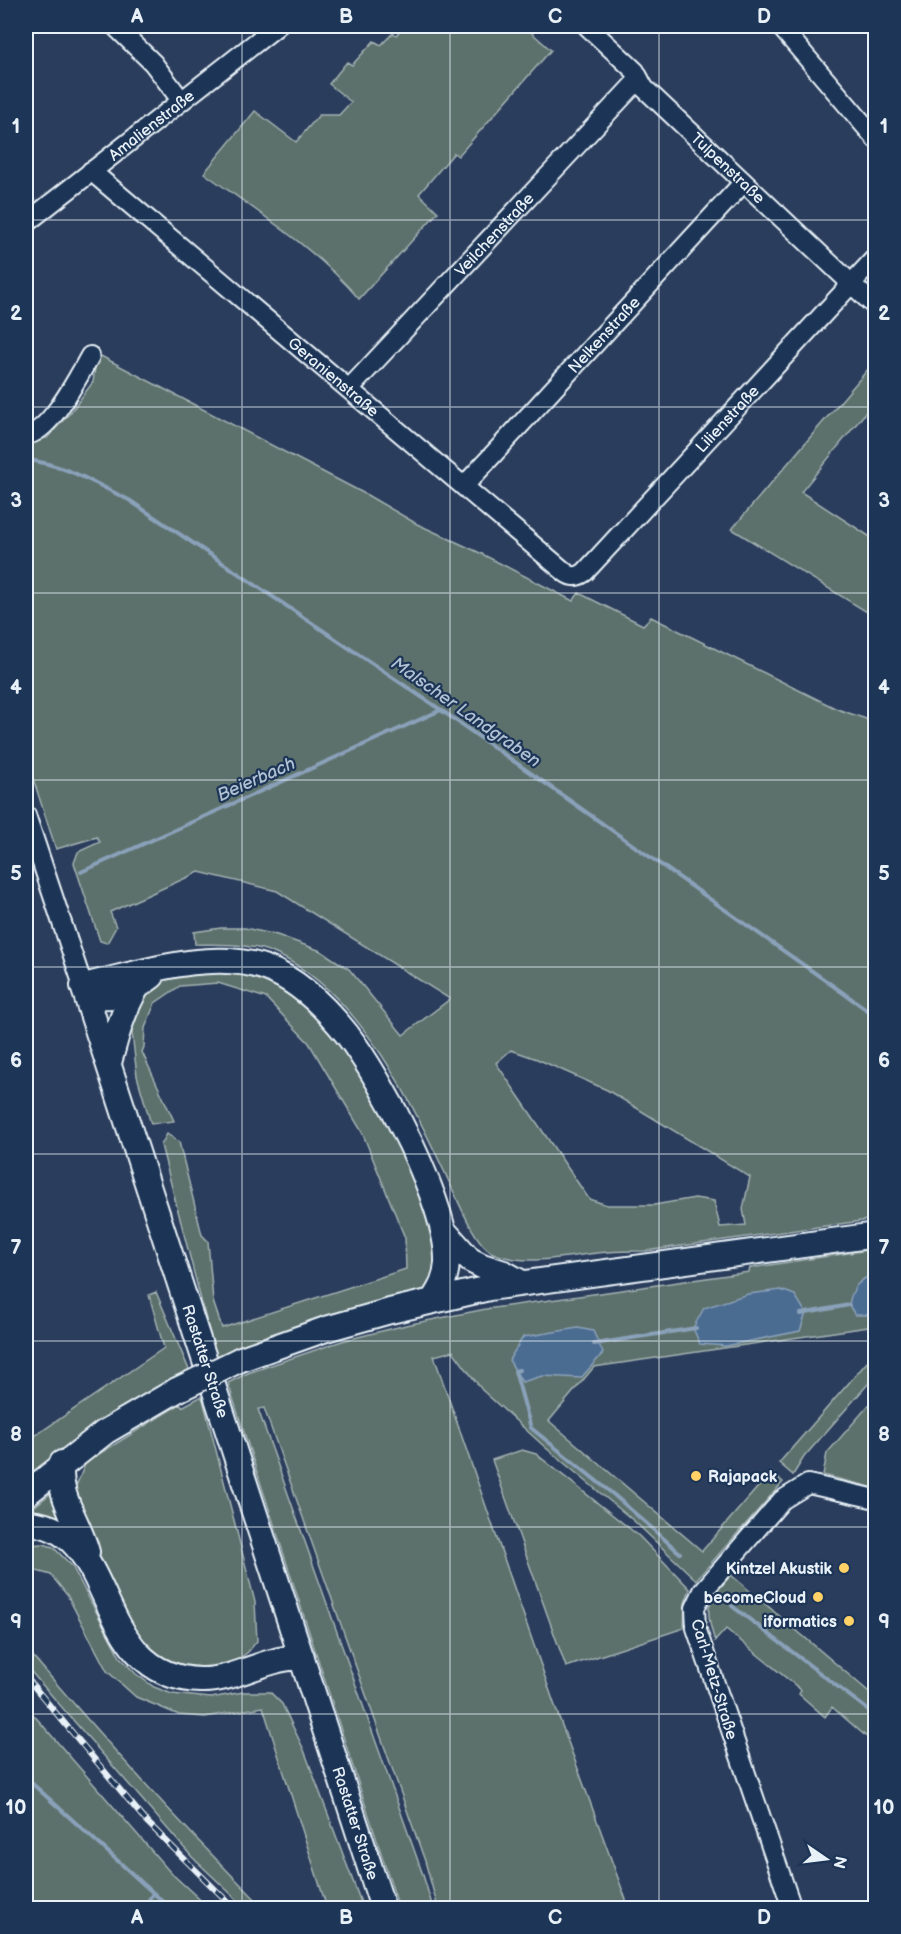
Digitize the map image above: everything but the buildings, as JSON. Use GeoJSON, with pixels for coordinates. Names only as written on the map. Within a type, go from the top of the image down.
{"type":"FeatureCollection","features":[{"type":"Feature","properties":{"kind":"main road"},"geometry":{"type":"LineString","coordinates":[[85,991],[194,961],[230,961],[265,968],[293,982],[317,1002],[346,1034],[367,1065],[400,1122],[426,1181],[445,1232],[446,1270],[443,1285],[433,1300]]}},
{"type":"Feature","properties":{"kind":"main road"},"geometry":{"type":"LineString","coordinates":[[85,991],[107,998],[125,994],[136,989],[161,969]]}},
{"type":"Feature","properties":{"kind":"main road"},"geometry":{"type":"LineString","coordinates":[[109,1063],[119,1025],[136,989]]}},
{"type":"Feature","properties":{"kind":"main road","name":"Rastatter Straße"},"geometry":{"type":"LineString","coordinates":[[85,991],[383,1908]]}},
{"type":"Feature","properties":{"kind":"main road"},"geometry":{"type":"LineString","coordinates":[[445,1232],[470,1260],[504,1273],[522,1283]]}},
{"type":"Feature","properties":{"kind":"main road"},"geometry":{"type":"LineString","coordinates":[[26,1494],[62,1463],[105,1432],[177,1390],[241,1359],[326,1329],[433,1300],[522,1283],[876,1235]]}},
{"type":"Feature","properties":{"kind":"main road"},"geometry":{"type":"LineString","coordinates":[[62,1463],[60,1473],[67,1503],[84,1539],[91,1568]]}},
{"type":"Feature","properties":{"kind":"main road"},"geometry":{"type":"LineString","coordinates":[[26,1523],[40,1525],[64,1534],[77,1546],[91,1568],[116,1623],[138,1654],[160,1671],[172,1676],[200,1680],[217,1678],[277,1660],[302,1656]]}},
{"type":"Feature","properties":{"kind":"street"},"geometry":{"type":"LineString","coordinates":[[115,26],[153,63],[181,100]]}},
{"type":"Feature","properties":{"kind":"street","name":"Amalienstraße"},"geometry":{"type":"LineString","coordinates":[[26,222],[277,26]]}},
{"type":"Feature","properties":{"kind":"street","name":"Tulpenstraße"},"geometry":{"type":"LineString","coordinates":[[587,26],[635,71],[644,88],[876,307]]}},
{"type":"Feature","properties":{"kind":"street"},"geometry":{"type":"LineString","coordinates":[[780,26],[876,140]]}},
{"type":"Feature","properties":{"kind":"street","name":"Veilchenstraße"},"geometry":{"type":"LineString","coordinates":[[349,389],[639,79]]}},
{"type":"Feature","properties":{"kind":"street","name":"Geranienstraße"},"geometry":{"type":"LineString","coordinates":[[91,171],[566,573],[577,577]]}},
{"type":"Feature","properties":{"kind":"street","name":"Nelkenstraße"},"geometry":{"type":"LineString","coordinates":[[464,486],[743,183]]}},
{"type":"Feature","properties":{"kind":"street","name":"Lilienstraße"},"geometry":{"type":"LineString","coordinates":[[577,577],[585,572],[876,257]]}},
{"type":"Feature","properties":{"kind":"street"},"geometry":{"type":"LineString","coordinates":[[26,435],[34,435],[55,413],[90,356]]}},
{"type":"Feature","properties":{"kind":"street","name":"Rastatter Straße"},"geometry":{"type":"LineString","coordinates":[[26,815],[85,991]]}},
{"type":"Feature","properties":{"kind":"street","name":"Carl-Metz-Straße"},"geometry":{"type":"LineString","coordinates":[[792,1908],[696,1628],[695,1608],[703,1591],[782,1500],[794,1492],[808,1484],[876,1499]]}},
{"type":"Feature","properties":{"kind":"green space"},"geometry":{"type":"Polygon","coordinates":[[[405,26],[524,26],[551,50],[458,156],[454,153],[419,194],[438,212],[359,299],[343,281],[306,248],[204,173],[255,111],[296,142],[319,115],[339,115],[351,102],[329,84],[347,62],[352,65],[374,41],[381,45],[393,33],[396,35],[405,26]]]}},
{"type":"Feature","properties":{"kind":"green space"},"geometry":{"type":"Polygon","coordinates":[[[97,354],[367,495],[417,524],[478,552],[573,601],[579,593],[643,625],[651,617],[837,709],[875,722],[875,1219],[645,1251],[608,1252],[533,1260],[504,1257],[491,1252],[473,1232],[402,1087],[359,1023],[334,995],[306,972],[276,954],[247,946],[195,944],[194,932],[221,928],[245,928],[277,935],[321,951],[349,969],[403,1035],[450,999],[277,891],[199,872],[110,912],[116,927],[107,943],[100,941],[74,863],[78,852],[100,842],[97,837],[56,849],[26,757],[26,441],[47,438],[70,413],[93,382],[97,354]],[[511,1050],[496,1063],[589,1199],[607,1205],[654,1205],[695,1198],[714,1201],[720,1227],[746,1225],[743,1209],[750,1177],[607,1090],[511,1050]]]}},
{"type":"Feature","properties":{"kind":"green space"},"geometry":{"type":"Polygon","coordinates":[[[875,361],[875,401],[801,492],[875,540],[875,617],[732,529],[875,361]]]}},
{"type":"Feature","properties":{"kind":"green space"},"geometry":{"type":"Polygon","coordinates":[[[218,969],[264,977],[305,1002],[335,1032],[385,1110],[430,1217],[442,1270],[435,1284],[423,1292],[216,1358],[161,1145],[167,1134],[179,1142],[202,1235],[208,1241],[213,1301],[222,1328],[406,1269],[405,1238],[362,1132],[309,1043],[266,998],[218,983],[180,986],[155,1003],[145,1028],[142,1052],[174,1121],[151,1124],[137,1076],[130,1015],[146,988],[178,974],[218,969]]]}},
{"type":"Feature","properties":{"kind":"green space"},"geometry":{"type":"Polygon","coordinates":[[[875,1249],[875,1326],[594,1367],[549,1421],[702,1551],[771,1472],[783,1482],[696,1580],[634,1521],[546,1448],[482,1390],[453,1351],[434,1356],[556,1709],[629,1908],[438,1908],[425,1861],[264,1408],[258,1409],[433,1908],[399,1908],[228,1383],[248,1373],[342,1341],[406,1325],[486,1309],[749,1272],[750,1268],[875,1249]]]}},
{"type":"Feature","properties":{"kind":"green space"},"geometry":{"type":"Polygon","coordinates":[[[156,1292],[190,1372],[108,1419],[26,1478],[26,1442],[164,1348],[149,1295],[156,1292]]]}},
{"type":"Feature","properties":{"kind":"green space"},"geometry":{"type":"Polygon","coordinates":[[[875,1353],[875,1376],[804,1457],[793,1475],[779,1463],[875,1353]]]}},
{"type":"Feature","properties":{"kind":"green space"},"geometry":{"type":"Polygon","coordinates":[[[202,1396],[255,1602],[257,1641],[248,1652],[229,1666],[213,1671],[158,1662],[125,1618],[69,1490],[76,1486],[86,1462],[180,1404],[182,1407],[202,1396]]]}},
{"type":"Feature","properties":{"kind":"green space"},"geometry":{"type":"Polygon","coordinates":[[[875,1398],[875,1488],[823,1475],[827,1453],[875,1398]]]}},
{"type":"Feature","properties":{"kind":"green space"},"geometry":{"type":"Polygon","coordinates":[[[522,1450],[536,1454],[639,1536],[690,1589],[685,1603],[684,1628],[566,1667],[492,1460],[522,1450]]]}},
{"type":"Feature","properties":{"kind":"green space"},"geometry":{"type":"Polygon","coordinates":[[[59,1492],[79,1535],[32,1517],[34,1507],[51,1493],[59,1492]]]}},
{"type":"Feature","properties":{"kind":"green space"},"geometry":{"type":"Polygon","coordinates":[[[43,1544],[53,1547],[72,1566],[120,1657],[136,1674],[154,1687],[172,1694],[211,1698],[243,1692],[270,1692],[282,1704],[304,1750],[363,1908],[327,1908],[263,1707],[205,1717],[179,1715],[136,1697],[107,1671],[67,1595],[51,1575],[26,1568],[26,1545],[43,1544]]]}},
{"type":"Feature","properties":{"kind":"green space"},"geometry":{"type":"Polygon","coordinates":[[[731,1575],[875,1697],[875,1744],[832,1707],[825,1717],[799,1694],[801,1690],[726,1629],[715,1641],[709,1620],[710,1605],[731,1575]]]}},
{"type":"Feature","properties":{"kind":"green space"},"geometry":{"type":"Polygon","coordinates":[[[26,1648],[142,1781],[264,1908],[246,1908],[192,1857],[26,1666],[26,1648]]]}},
{"type":"Feature","properties":{"kind":"green space"},"geometry":{"type":"Polygon","coordinates":[[[32,1713],[170,1872],[209,1908],[26,1908],[26,1721],[32,1713]]]}},
{"type":"Feature","properties":{"kind":"water"},"geometry":{"type":"Polygon","coordinates":[[[875,1273],[875,1315],[855,1315],[849,1305],[852,1293],[861,1281],[875,1273]]]}},
{"type":"Feature","properties":{"kind":"water"},"geometry":{"type":"Polygon","coordinates":[[[781,1290],[795,1295],[806,1313],[800,1331],[726,1346],[700,1344],[693,1328],[704,1308],[748,1294],[781,1290]]]}},
{"type":"Feature","properties":{"kind":"water"},"geometry":{"type":"Polygon","coordinates":[[[578,1328],[593,1331],[603,1353],[581,1378],[542,1376],[522,1382],[509,1360],[523,1337],[578,1328]]]}},
{"type":"Feature","properties":{"kind":"waterway","name":"Malscher Landgraben"},"geometry":{"type":"LineString","coordinates":[[26,460],[66,470],[129,500],[441,710],[876,1016]]}},
{"type":"Feature","properties":{"kind":"waterway","name":"Beierbach"},"geometry":{"type":"LineString","coordinates":[[81,872],[441,710]]}},
{"type":"Feature","properties":{"kind":"waterway"},"geometry":{"type":"LineString","coordinates":[[801,1314],[849,1305]]}},
{"type":"Feature","properties":{"kind":"waterway"},"geometry":{"type":"LineString","coordinates":[[594,1344],[696,1328]]}},
{"type":"Feature","properties":{"kind":"waterway"},"geometry":{"type":"LineString","coordinates":[[519,1370],[515,1371],[531,1428],[614,1495],[680,1553]]}},
{"type":"Feature","properties":{"kind":"waterway"},"geometry":{"type":"LineString","coordinates":[[732,1606],[876,1716]]}},
{"type":"Feature","properties":{"kind":"waterway"},"geometry":{"type":"LineString","coordinates":[[26,1778],[170,1908]]}},
{"type":"Feature","properties":{"kind":"waterway"},"geometry":{"type":"LineString","coordinates":[[144,1908],[153,1893]]}},
{"type":"Feature","properties":{"kind":"railway"},"geometry":{"type":"LineString","coordinates":[[26,1677],[146,1821],[234,1908]]}},
{"type":"Feature","properties":{"kind":"place","name":"Rajapack"},"geometry":{"type":"Point","coordinates":[696,1476]}},
{"type":"Feature","properties":{"kind":"place","name":"Kintzel Akustik"},"geometry":{"type":"Point","coordinates":[844,1568]}},
{"type":"Feature","properties":{"kind":"place","name":"becomeCloud"},"geometry":{"type":"Point","coordinates":[818,1597]}},
{"type":"Feature","properties":{"kind":"place","name":"iformatics"},"geometry":{"type":"Point","coordinates":[849,1621]}}]}
